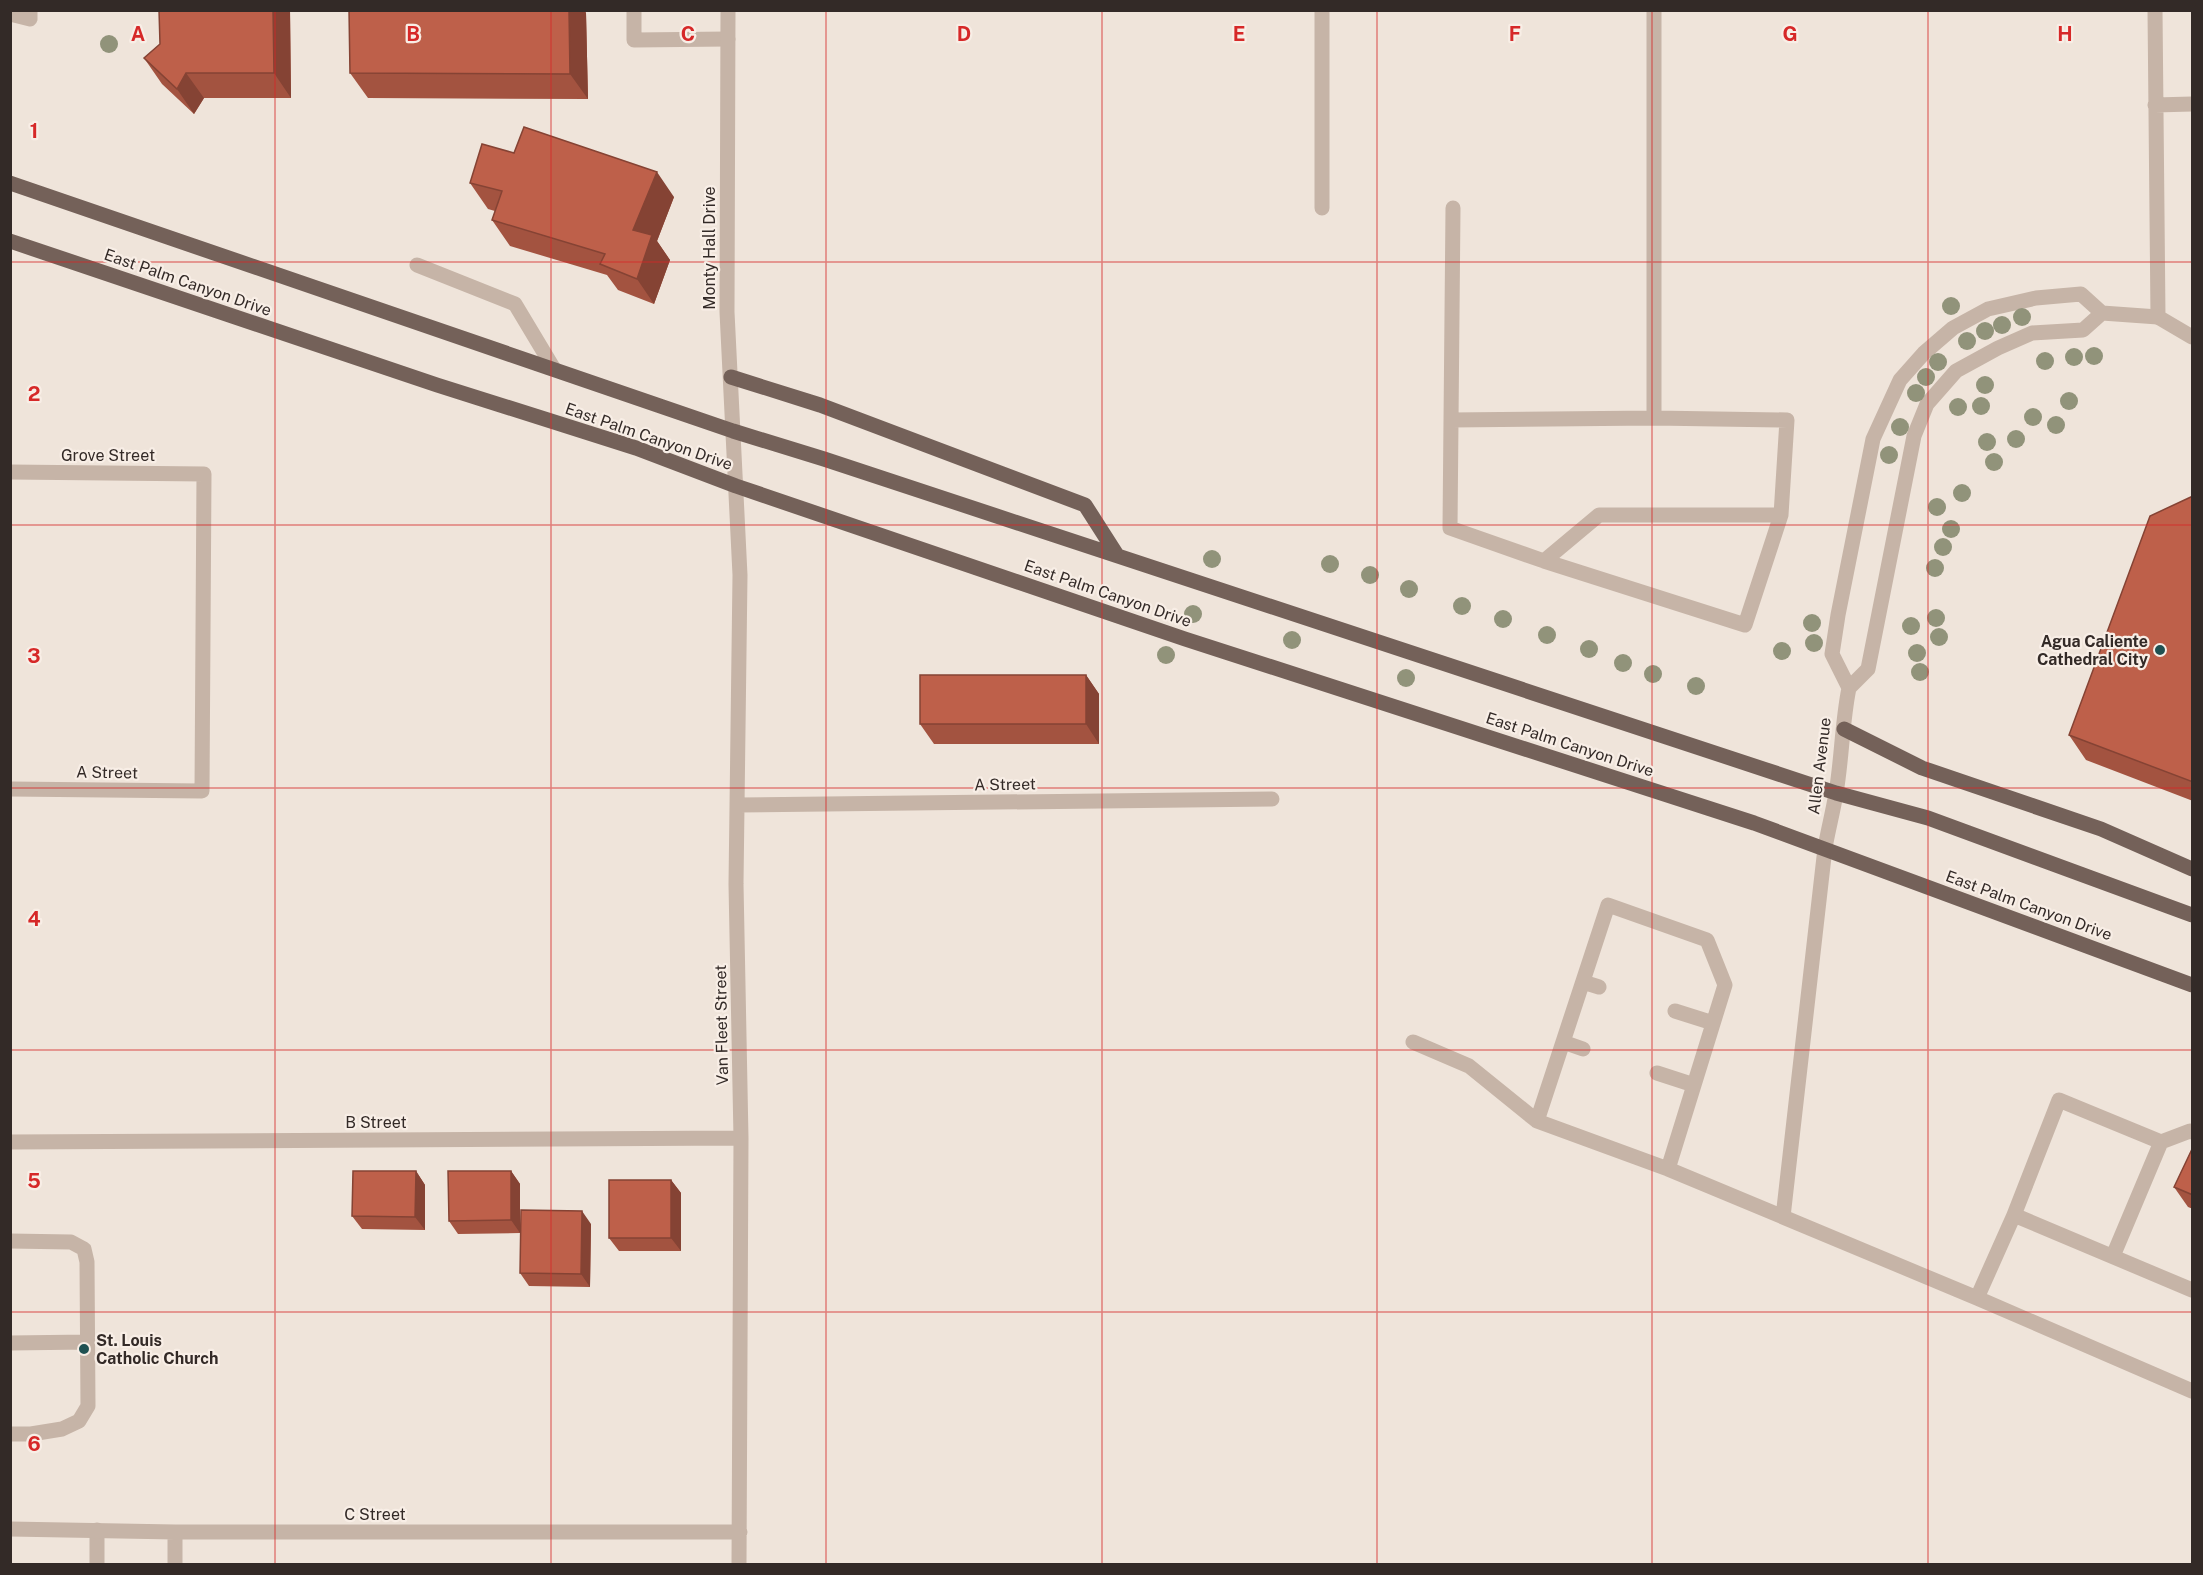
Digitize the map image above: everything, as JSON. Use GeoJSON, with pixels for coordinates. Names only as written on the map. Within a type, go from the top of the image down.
{"type":"FeatureCollection","features":[{"type":"Feature","properties":{"kind":"main road","name":"East Palm Canyon Drive"},"geometry":{"type":"LineString","coordinates":[[10,183],[733,431],[1117,555],[1836,793],[1928,818],[2193,915]]}},
{"type":"Feature","properties":{"kind":"main road","name":"East Palm Canyon Drive"},"geometry":{"type":"LineString","coordinates":[[10,241],[437,385],[636,448],[736,486],[1185,639],[1754,823],[2193,985]]}},
{"type":"Feature","properties":{"kind":"main road"},"geometry":{"type":"LineString","coordinates":[[731,377],[820,405],[1085,506],[1117,555]]}},
{"type":"Feature","properties":{"kind":"main road"},"geometry":{"type":"LineString","coordinates":[[1844,729],[1922,768],[2101,829],[2193,869]]}},
{"type":"Feature","properties":{"kind":"street"},"geometry":{"type":"LineString","coordinates":[[10,14],[30,19],[30,10]]}},
{"type":"Feature","properties":{"kind":"street"},"geometry":{"type":"LineString","coordinates":[[634,10],[634,40],[728,39]]}},
{"type":"Feature","properties":{"kind":"street","name":"Monty Hall Drive"},"geometry":{"type":"LineString","coordinates":[[728,10],[727,312],[736,486]]}},
{"type":"Feature","properties":{"kind":"street"},"geometry":{"type":"LineString","coordinates":[[1322,10],[1323,208]]}},
{"type":"Feature","properties":{"kind":"street"},"geometry":{"type":"LineString","coordinates":[[1654,10],[1654,418]]}},
{"type":"Feature","properties":{"kind":"street"},"geometry":{"type":"LineString","coordinates":[[2155,10],[2158,317]]}},
{"type":"Feature","properties":{"kind":"street"},"geometry":{"type":"LineString","coordinates":[[2155,105],[2193,104]]}},
{"type":"Feature","properties":{"kind":"street"},"geometry":{"type":"LineString","coordinates":[[1451,420],[1654,418],[1787,420],[1781,515],[1745,625],[1544,561],[1450,528],[1452,208]]}},
{"type":"Feature","properties":{"kind":"street"},"geometry":{"type":"LineString","coordinates":[[417,265],[515,304],[554,369]]}},
{"type":"Feature","properties":{"kind":"street"},"geometry":{"type":"LineString","coordinates":[[2102,313],[2083,330],[2032,333],[1998,348],[1956,371],[1927,404],[1914,436],[1868,669],[1849,688],[1832,654],[1873,439],[1900,380],[1924,353],[1953,328],[1989,309],[2036,298],[2081,294],[2102,313],[2158,317],[2193,338]]}},
{"type":"Feature","properties":{"kind":"street","name":"Grove Street"},"geometry":{"type":"LineString","coordinates":[[10,472],[204,474],[202,791]]}},
{"type":"Feature","properties":{"kind":"street","name":"Van Fleet Street"},"geometry":{"type":"LineString","coordinates":[[736,486],[740,575],[736,884],[741,1137],[739,1564]]}},
{"type":"Feature","properties":{"kind":"street"},"geometry":{"type":"LineString","coordinates":[[1544,561],[1599,515],[1781,515]]}},
{"type":"Feature","properties":{"kind":"street","name":"Allen Avenue"},"geometry":{"type":"LineString","coordinates":[[1783,1217],[1825,848],[1836,793],[1844,729],[1843,716],[1849,688]]}},
{"type":"Feature","properties":{"kind":"street","name":"A Street"},"geometry":{"type":"LineString","coordinates":[[10,789],[202,791]]}},
{"type":"Feature","properties":{"kind":"street","name":"A Street"},"geometry":{"type":"LineString","coordinates":[[738,805],[1272,799]]}},
{"type":"Feature","properties":{"kind":"street"},"geometry":{"type":"LineString","coordinates":[[1538,1121],[1608,904],[1707,940],[1725,985],[1668,1169]]}},
{"type":"Feature","properties":{"kind":"street"},"geometry":{"type":"LineString","coordinates":[[1583,982],[1599,987]]}},
{"type":"Feature","properties":{"kind":"street"},"geometry":{"type":"LineString","coordinates":[[1675,1011],[1713,1023]]}},
{"type":"Feature","properties":{"kind":"street"},"geometry":{"type":"LineString","coordinates":[[1413,1042],[1469,1066],[1538,1121],[1668,1169],[2193,1391]]}},
{"type":"Feature","properties":{"kind":"street"},"geometry":{"type":"LineString","coordinates":[[1563,1042],[1583,1049]]}},
{"type":"Feature","properties":{"kind":"street"},"geometry":{"type":"LineString","coordinates":[[1657,1073],[1694,1085]]}},
{"type":"Feature","properties":{"kind":"street"},"geometry":{"type":"LineString","coordinates":[[1977,1298],[2014,1215],[2059,1100],[2161,1142],[2190,1131],[2193,1132]]}},
{"type":"Feature","properties":{"kind":"street","name":"B Street"},"geometry":{"type":"LineString","coordinates":[[10,1142],[741,1137]]}},
{"type":"Feature","properties":{"kind":"street"},"geometry":{"type":"LineString","coordinates":[[2113,1256],[2161,1142]]}},
{"type":"Feature","properties":{"kind":"street"},"geometry":{"type":"LineString","coordinates":[[2014,1215],[2193,1290]]}},
{"type":"Feature","properties":{"kind":"street"},"geometry":{"type":"LineString","coordinates":[[10,1240],[71,1242],[84,1249],[87,1262],[88,1342],[88,1406],[79,1421],[62,1429],[31,1434],[10,1434]]}},
{"type":"Feature","properties":{"kind":"street"},"geometry":{"type":"LineString","coordinates":[[10,1343],[88,1342]]}},
{"type":"Feature","properties":{"kind":"street","name":"C Street"},"geometry":{"type":"LineString","coordinates":[[10,1529],[175,1532],[740,1532]]}},
{"type":"Feature","properties":{"kind":"street"},"geometry":{"type":"LineString","coordinates":[[97,1564],[98,1530]]}},
{"type":"Feature","properties":{"kind":"street"},"geometry":{"type":"LineString","coordinates":[[175,1532],[175,1564]]}},
{"type":"Feature","properties":{"kind":"building"},"geometry":{"type":"Polygon","coordinates":[[[159,10],[273,10],[274,73],[186,73],[177,89],[144,58],[160,44],[159,10]]]}},
{"type":"Feature","properties":{"kind":"building"},"geometry":{"type":"Polygon","coordinates":[[[349,10],[569,10],[570,74],[350,73],[349,10]]]}},
{"type":"Feature","properties":{"kind":"building"},"geometry":{"type":"Polygon","coordinates":[[[524,127],[657,172],[633,230],[652,235],[637,279],[600,264],[605,254],[492,220],[502,191],[470,183],[482,144],[514,153],[524,127]]]}},
{"type":"Feature","properties":{"kind":"building","name":"Agua Caliente Cathedral City"},"geometry":{"type":"Polygon","coordinates":[[[2193,496],[2193,782],[2069,735],[2150,516],[2193,496]]]}},
{"type":"Feature","properties":{"kind":"building"},"geometry":{"type":"Polygon","coordinates":[[[920,675],[1086,675],[1086,724],[920,724],[920,675]]]}},
{"type":"Feature","properties":{"kind":"building"},"geometry":{"type":"Polygon","coordinates":[[[2193,1147],[2193,1195],[2174,1187],[2193,1147]]]}},
{"type":"Feature","properties":{"kind":"building"},"geometry":{"type":"Polygon","coordinates":[[[353,1171],[416,1171],[415,1217],[352,1216],[353,1171]]]}},
{"type":"Feature","properties":{"kind":"building"},"geometry":{"type":"Polygon","coordinates":[[[448,1171],[511,1171],[511,1220],[449,1221],[448,1171]]]}},
{"type":"Feature","properties":{"kind":"building"},"geometry":{"type":"Polygon","coordinates":[[[609,1180],[671,1180],[671,1238],[609,1238],[609,1180]]]}},
{"type":"Feature","properties":{"kind":"building"},"geometry":{"type":"Polygon","coordinates":[[[521,1210],[582,1211],[581,1274],[520,1273],[521,1210]]]}},
{"type":"Feature","properties":{"kind":"place","name":"Agua Caliente Cathedral City"},"geometry":{"type":"Point","coordinates":[2160,650]}},
{"type":"Feature","properties":{"kind":"place","name":"St. Louis Catholic Church"},"geometry":{"type":"Point","coordinates":[84,1349]}}]}
